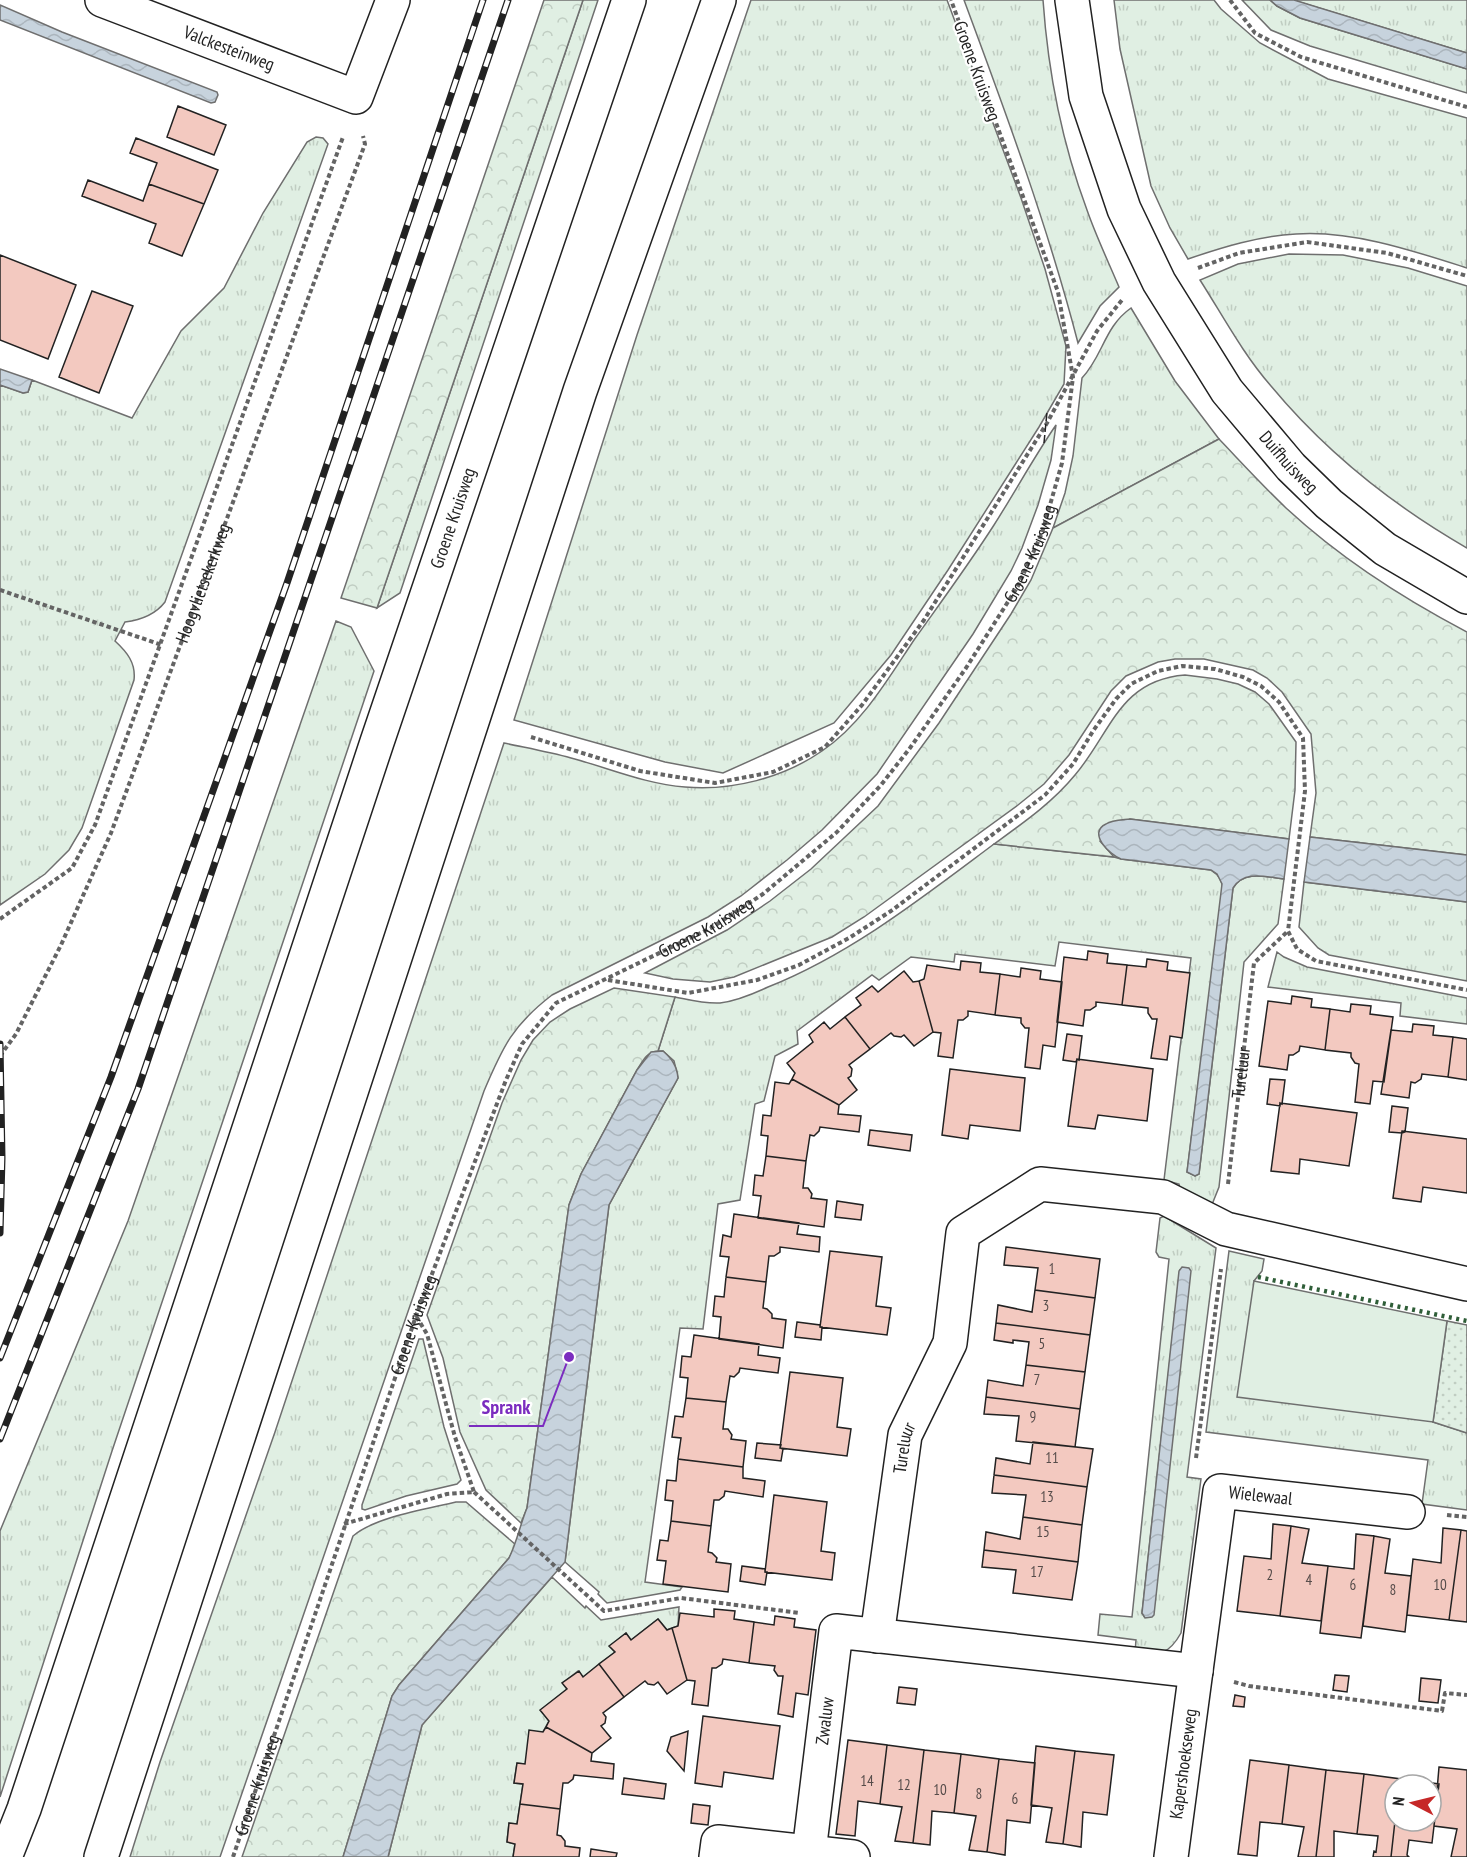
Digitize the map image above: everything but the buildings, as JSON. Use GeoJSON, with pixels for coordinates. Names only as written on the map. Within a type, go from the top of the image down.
{"type":"FeatureCollection","features":[{"type":"Feature","properties":{"kind":"main road","name":"Valckesteinweg"},"geometry":{"type":"LineString","coordinates":[[102,0],[356,97]]}},
{"type":"Feature","properties":{"kind":"main road"},"geometry":{"type":"LineString","coordinates":[[356,97],[393,0]]}},
{"type":"Feature","properties":{"kind":"main road","name":"Groene Kruisweg"},"geometry":{"type":"LineString","coordinates":[[5,1857],[24,1809],[381,730],[629,0]]}},
{"type":"Feature","properties":{"kind":"main road"},"geometry":{"type":"LineString","coordinates":[[101,1857],[576,402],[719,0]]}},
{"type":"Feature","properties":{"kind":"main road","name":"Duifhuisweg"},"geometry":{"type":"LineString","coordinates":[[1072,0],[1086,96],[1124,209],[1159,282],[1227,391],[1291,467],[1329,504],[1385,549],[1467,597]]}},
{"type":"Feature","properties":{"kind":"main road","name":"Tureluur"},"geometry":{"type":"LineString","coordinates":[[877,1636],[905,1435],[950,1343],[963,1233],[1040,1184],[1163,1197],[1226,1228],[1467,1284]]}},
{"type":"Feature","properties":{"kind":"main road","name":"Wielewaal"},"geometry":{"type":"LineString","coordinates":[[1196,1671],[1220,1491],[1408,1512]]}},
{"type":"Feature","properties":{"kind":"main road"},"geometry":{"type":"LineString","coordinates":[[836,1631],[1196,1671]]}},
{"type":"Feature","properties":{"kind":"main road","name":"Zwaluw"},"geometry":{"type":"LineString","coordinates":[[797,1853],[836,1631]]}},
{"type":"Feature","properties":{"kind":"main road","name":"Kapershoekseweg"},"geometry":{"type":"LineString","coordinates":[[1171,1857],[1196,1671]]}},
{"type":"Feature","properties":{"kind":"main road"},"geometry":{"type":"LineString","coordinates":[[716,1857],[718,1842],[797,1853],[853,1857]]}},
{"type":"Feature","properties":{"kind":"path","name":"Groene Kruisweg"},"geometry":{"type":"LineString","coordinates":[[233,1857],[416,1316],[506,1080],[522,1044],[556,1003],[608,980],[711,928],[763,894],[837,832],[881,785],[966,668],[1018,586],[1042,532],[1062,463],[1073,377],[1058,292],[951,0]]}},
{"type":"Feature","properties":{"kind":"path"},"geometry":{"type":"LineString","coordinates":[[1230,0],[1256,33],[1301,57],[1467,107]]}},
{"type":"Feature","properties":{"kind":"path","name":"Hoogvlietsekerkweg"},"geometry":{"type":"LineString","coordinates":[[0,919],[72,868],[95,825],[162,645],[334,165],[356,97]]}},
{"type":"Feature","properties":{"kind":"path","name":"Hoogvlietsekerkweg"},"geometry":{"type":"LineString","coordinates":[[0,1056],[16,1034],[61,945],[119,811],[365,144],[356,97]]}},
{"type":"Feature","properties":{"kind":"path"},"geometry":{"type":"LineString","coordinates":[[531,738],[640,771],[716,783],[773,772],[825,747],[862,705],[924,620],[1047,423],[1097,331],[1119,301],[1159,282],[1239,253],[1307,243],[1387,253],[1467,276]]}},
{"type":"Feature","properties":{"kind":"path"},"geometry":{"type":"LineString","coordinates":[[0,590],[162,645]]}},
{"type":"Feature","properties":{"kind":"path"},"geometry":{"type":"LineString","coordinates":[[608,980],[688,993],[757,980],[799,964],[849,938],[891,911],[1045,795],[1073,764],[1116,699],[1131,684],[1158,671],[1182,666],[1215,669],[1243,677],[1262,686],[1279,702],[1303,738],[1305,791],[1288,931],[1298,949],[1316,961],[1467,990]]}},
{"type":"Feature","properties":{"kind":"path","name":"Tureluur"},"geometry":{"type":"LineString","coordinates":[[1226,1228],[1228,1188],[1254,963],[1288,931]]}},
{"type":"Feature","properties":{"kind":"path"},"geometry":{"type":"LineString","coordinates":[[1220,1491],[1195,1468],[1226,1228]]}},
{"type":"Feature","properties":{"kind":"path"},"geometry":{"type":"LineString","coordinates":[[416,1316],[427,1334],[455,1437],[474,1492],[604,1611],[681,1598],[827,1617],[836,1631]]}},
{"type":"Feature","properties":{"kind":"path"},"geometry":{"type":"LineString","coordinates":[[344,1524],[447,1494],[474,1492]]}},
{"type":"Feature","properties":{"kind":"path"},"geometry":{"type":"LineString","coordinates":[[1196,1671],[1249,1686],[1442,1711],[1444,1693],[1467,1695]]}},
{"type":"Feature","properties":{"kind":"green space"},"geometry":{"type":"Polygon","coordinates":[[[544,0],[583,0],[377,608],[341,598],[544,0]]]}},
{"type":"Feature","properties":{"kind":"green space"},"geometry":{"type":"Polygon","coordinates":[[[583,0],[598,0],[400,593],[377,608],[583,0]]]}},
{"type":"Feature","properties":{"kind":"green space"},"geometry":{"type":"Polygon","coordinates":[[[751,0],[947,0],[1021,198],[1045,269],[1066,346],[1064,384],[948,570],[891,655],[834,723],[723,773],[665,762],[514,720],[637,335],[751,0]]]}},
{"type":"Feature","properties":{"kind":"green space"},"geometry":{"type":"Polygon","coordinates":[[[964,0],[1043,0],[1048,54],[1063,133],[1078,185],[1119,287],[1100,306],[1078,343],[1040,213],[964,0]]]}},
{"type":"Feature","properties":{"kind":"green space"},"geometry":{"type":"Polygon","coordinates":[[[1114,0],[1214,0],[1260,43],[1328,79],[1467,118],[1467,268],[1383,243],[1339,235],[1317,234],[1282,235],[1255,240],[1188,259],[1170,228],[1151,186],[1120,49],[1114,0]]]}},
{"type":"Feature","properties":{"kind":"green space"},"geometry":{"type":"Polygon","coordinates":[[[1242,0],[1270,0],[1300,18],[1467,69],[1467,93],[1310,46],[1271,30],[1242,0]]]}},
{"type":"Feature","properties":{"kind":"green space"},"geometry":{"type":"Polygon","coordinates":[[[1294,0],[1467,0],[1467,53],[1296,1],[1294,0]]]}},
{"type":"Feature","properties":{"kind":"green space"},"geometry":{"type":"Polygon","coordinates":[[[316,137],[323,138],[328,144],[165,602],[147,616],[125,622],[115,641],[130,658],[134,668],[134,680],[82,828],[69,850],[45,874],[0,905],[0,385],[23,393],[28,392],[32,380],[132,418],[181,331],[224,288],[263,213],[307,142],[316,137]]]}},
{"type":"Feature","properties":{"kind":"green space"},"geometry":{"type":"Polygon","coordinates":[[[1289,254],[1343,255],[1408,268],[1467,286],[1467,548],[1387,495],[1337,455],[1314,433],[1251,361],[1200,280],[1238,264],[1289,254]]]}},
{"type":"Feature","properties":{"kind":"green space"},"geometry":{"type":"Polygon","coordinates":[[[1131,308],[1175,381],[1219,439],[1053,528],[1065,493],[1073,456],[1082,378],[1115,324],[1131,308]]]}},
{"type":"Feature","properties":{"kind":"green space"},"geometry":{"type":"Polygon","coordinates":[[[1056,425],[1051,460],[1038,505],[1011,571],[973,634],[877,774],[822,830],[741,896],[708,917],[552,995],[528,1016],[510,1037],[484,1091],[220,1857],[130,1857],[160,1762],[275,1432],[504,743],[571,758],[641,779],[685,787],[721,787],[756,781],[791,769],[807,760],[850,728],[873,700],[1002,513],[1056,425]]]}},
{"type":"Feature","properties":{"kind":"green space"},"geometry":{"type":"Polygon","coordinates":[[[1219,439],[1260,483],[1328,544],[1395,591],[1467,632],[1467,855],[1310,837],[1316,793],[1311,734],[1282,692],[1267,678],[1253,670],[1204,659],[1175,659],[1158,662],[1126,676],[1111,691],[1069,755],[1044,784],[864,917],[832,937],[734,977],[710,982],[673,979],[645,973],[727,930],[770,901],[811,869],[878,806],[939,723],[1011,614],[1031,580],[1053,528],[1219,439]]]}},
{"type":"Feature","properties":{"kind":"green space"},"geometry":{"type":"Polygon","coordinates":[[[336,621],[351,627],[374,671],[112,1451],[0,1797],[0,1531],[128,1221],[336,621]]]}},
{"type":"Feature","properties":{"kind":"green space"},"geometry":{"type":"Polygon","coordinates":[[[1185,675],[1238,684],[1255,692],[1269,704],[1296,742],[1295,790],[1289,839],[1130,819],[1100,841],[1114,857],[994,844],[1057,795],[1075,775],[1108,726],[1131,698],[1145,687],[1163,679],[1185,675]]]}},
{"type":"Feature","properties":{"kind":"green space"},"geometry":{"type":"Polygon","coordinates":[[[994,844],[1211,870],[1220,878],[1223,889],[1187,1172],[1195,1176],[1199,1174],[1233,888],[1238,882],[1249,877],[1284,879],[1278,924],[1244,962],[1219,1187],[1211,1207],[1180,1189],[1179,1184],[1164,1180],[1191,958],[1059,942],[1055,966],[955,954],[954,962],[911,957],[879,980],[872,975],[797,1031],[798,1044],[775,1056],[764,1101],[755,1104],[740,1200],[718,1204],[703,1329],[680,1328],[645,1582],[682,1587],[680,1590],[607,1603],[598,1594],[599,1592],[565,1562],[609,1205],[678,1078],[674,1061],[663,1051],[658,1051],[675,997],[698,1002],[726,1002],[751,995],[799,974],[886,923],[994,844]]]}},
{"type":"Feature","properties":{"kind":"green space"},"geometry":{"type":"Polygon","coordinates":[[[1304,882],[1467,902],[1467,981],[1329,955],[1318,948],[1299,927],[1304,882]]]}},
{"type":"Feature","properties":{"kind":"green space"},"geometry":{"type":"Polygon","coordinates":[[[1277,952],[1307,967],[1467,998],[1467,1024],[1400,1016],[1401,1003],[1268,987],[1277,952]]]}},
{"type":"Feature","properties":{"kind":"green space"},"geometry":{"type":"Polygon","coordinates":[[[614,988],[675,997],[658,1051],[648,1055],[637,1070],[581,1174],[569,1205],[527,1508],[521,1523],[486,1490],[460,1432],[443,1358],[427,1315],[502,1103],[521,1060],[533,1040],[550,1022],[570,1009],[614,988]]]}},
{"type":"Feature","properties":{"kind":"green space"},"geometry":{"type":"Polygon","coordinates":[[[1164,1216],[1216,1248],[1187,1477],[1201,1479],[1181,1633],[1167,1650],[1151,1653],[1135,1652],[1136,1640],[1098,1635],[1100,1614],[1132,1617],[1169,1259],[1159,1257],[1156,1252],[1160,1218],[1164,1216]],[[1180,1269],[1142,1613],[1144,1616],[1180,1269]]]}},
{"type":"Feature","properties":{"kind":"green space"},"geometry":{"type":"Polygon","coordinates":[[[1229,1251],[1264,1259],[1262,1271],[1254,1281],[1433,1422],[1467,1433],[1467,1510],[1422,1504],[1428,1460],[1206,1432],[1229,1251]]]}},
{"type":"Feature","properties":{"kind":"green space"},"geometry":{"type":"Polygon","coordinates":[[[1254,1281],[1447,1321],[1433,1422],[1237,1397],[1254,1281]]]}},
{"type":"Feature","properties":{"kind":"green space"},"geometry":{"type":"Polygon","coordinates":[[[1447,1321],[1467,1325],[1467,1433],[1433,1422],[1447,1321]]]}},
{"type":"Feature","properties":{"kind":"green space"},"geometry":{"type":"Polygon","coordinates":[[[419,1339],[423,1339],[444,1427],[461,1480],[457,1484],[406,1496],[365,1510],[362,1509],[362,1505],[419,1339]]]}},
{"type":"Feature","properties":{"kind":"green space"},"geometry":{"type":"Polygon","coordinates":[[[456,1502],[466,1502],[516,1545],[509,1558],[392,1696],[343,1857],[242,1857],[353,1536],[363,1529],[388,1519],[456,1502]]]}},
{"type":"Feature","properties":{"kind":"green space"},"geometry":{"type":"Polygon","coordinates":[[[552,1577],[601,1620],[679,1607],[678,1626],[667,1630],[658,1619],[631,1640],[626,1633],[610,1646],[615,1652],[583,1677],[578,1671],[563,1683],[567,1689],[541,1710],[549,1721],[525,1764],[517,1763],[514,1783],[523,1784],[517,1824],[509,1823],[507,1842],[515,1844],[513,1857],[388,1857],[422,1725],[552,1577]]]}},
{"type":"Feature","properties":{"kind":"water"},"geometry":{"type":"Polygon","coordinates":[[[1270,0],[1294,0],[1467,53],[1467,69],[1300,18],[1270,0]]]}},
{"type":"Feature","properties":{"kind":"water"},"geometry":{"type":"Polygon","coordinates":[[[0,5],[62,32],[217,92],[215,102],[211,103],[0,20],[0,5]]]}},
{"type":"Feature","properties":{"kind":"water"},"geometry":{"type":"Polygon","coordinates":[[[0,369],[32,380],[28,392],[23,393],[0,385],[0,369]]]}},
{"type":"Feature","properties":{"kind":"water"},"geometry":{"type":"Polygon","coordinates":[[[1130,819],[1289,839],[1284,879],[1249,877],[1238,882],[1233,888],[1199,1174],[1195,1176],[1187,1172],[1222,884],[1217,874],[1211,870],[1116,857],[1106,849],[1099,838],[1099,833],[1101,828],[1108,823],[1130,819]]]}},
{"type":"Feature","properties":{"kind":"water"},"geometry":{"type":"Polygon","coordinates":[[[1310,837],[1467,855],[1467,902],[1304,882],[1310,837]]]}},
{"type":"Feature","properties":{"kind":"water"},"geometry":{"type":"Polygon","coordinates":[[[663,1051],[674,1063],[678,1078],[609,1205],[565,1562],[422,1725],[388,1857],[343,1857],[392,1696],[512,1552],[527,1508],[569,1205],[581,1174],[637,1070],[651,1052],[663,1051]]]}},
{"type":"Feature","properties":{"kind":"water"},"geometry":{"type":"Polygon","coordinates":[[[1182,1267],[1189,1268],[1191,1271],[1154,1615],[1145,1618],[1142,1613],[1179,1271],[1182,1267]]]}},
{"type":"Feature","properties":{"kind":"railway"},"geometry":{"type":"LineString","coordinates":[[0,1358],[111,1077],[287,583],[483,0]]}},
{"type":"Feature","properties":{"kind":"railway"},"geometry":{"type":"LineString","coordinates":[[0,1439],[138,1089],[508,0]]}},
{"type":"Feature","properties":{"kind":"railway"},"geometry":{"type":"LineString","coordinates":[[0,1044],[2,1158],[0,1233]]}},
{"type":"Feature","properties":{"kind":"hedge"},"geometry":{"type":"LineString","coordinates":[[1258,1277],[1467,1321]]}},
{"type":"Feature","properties":{"kind":"fence"},"geometry":{"type":"LineString","coordinates":[[1044,443],[1047,412]]}},
{"type":"Feature","properties":{"kind":"place","name":"Sprank"},"geometry":{"type":"Point","coordinates":[569,1357]}}]}
